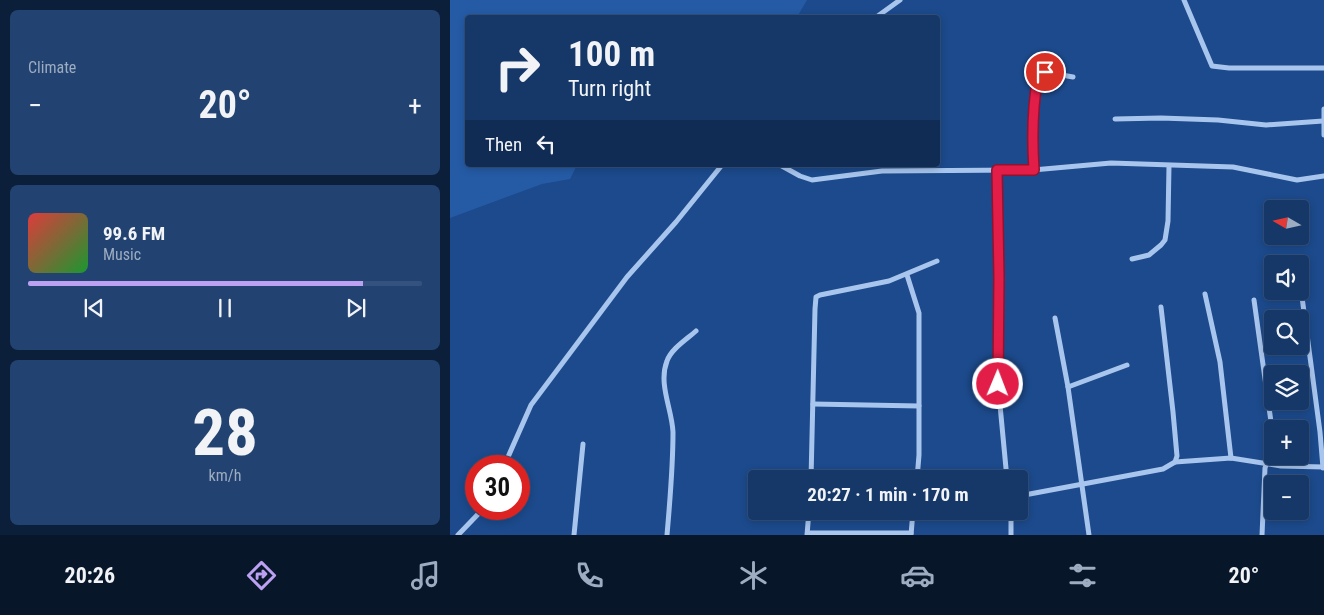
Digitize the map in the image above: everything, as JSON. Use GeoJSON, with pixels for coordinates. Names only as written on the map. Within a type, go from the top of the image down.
{"type":"FeatureCollection","features":[{"type":"Feature","properties":{"kind":"street"},"geometry":{"type":"LineString","coordinates":[[880,15],[900,0]]}},
{"type":"Feature","properties":{"kind":"street"},"geometry":{"type":"LineString","coordinates":[[1184,0],[1212,66],[1228,68],[1324,68]]}},
{"type":"Feature","properties":{"kind":"street"},"geometry":{"type":"LineString","coordinates":[[1034,170],[1032,123],[1038,77],[1045,72],[1073,77]]}},
{"type":"Feature","properties":{"kind":"street"},"geometry":{"type":"LineString","coordinates":[[1324,109],[1324,135]]}},
{"type":"Feature","properties":{"kind":"street"},"geometry":{"type":"LineString","coordinates":[[1115,118],[1218,120],[1266,125],[1323,121]]}},
{"type":"Feature","properties":{"kind":"street"},"geometry":{"type":"LineString","coordinates":[[784,167],[812,180],[882,171],[926,168],[1034,170],[1111,163],[1233,167],[1298,180],[1324,176]]}},
{"type":"Feature","properties":{"kind":"street"},"geometry":{"type":"LineString","coordinates":[[1132,259],[1149,255],[1164,240],[1168,221],[1169,166]]}},
{"type":"Feature","properties":{"kind":"street"},"geometry":{"type":"LineString","coordinates":[[509,455],[531,405],[627,277],[676,222],[720,167]]}},
{"type":"Feature","properties":{"kind":"street"},"geometry":{"type":"LineString","coordinates":[[997,170],[998,384],[1006,470]]}},
{"type":"Feature","properties":{"kind":"street"},"geometry":{"type":"LineString","coordinates":[[811,470],[814,309],[816,297],[889,281],[937,261]]}},
{"type":"Feature","properties":{"kind":"street"},"geometry":{"type":"LineString","coordinates":[[907,275],[919,314],[918,470]]}},
{"type":"Feature","properties":{"kind":"street"},"geometry":{"type":"LineString","coordinates":[[1205,294],[1220,362],[1231,458]]}},
{"type":"Feature","properties":{"kind":"street"},"geometry":{"type":"LineString","coordinates":[[1254,300],[1271,420]]}},
{"type":"Feature","properties":{"kind":"street"},"geometry":{"type":"LineString","coordinates":[[1280,465],[1323,468],[1302,300]]}},
{"type":"Feature","properties":{"kind":"street"},"geometry":{"type":"LineString","coordinates":[[1161,307],[1177,456],[1175,462]]}},
{"type":"Feature","properties":{"kind":"street"},"geometry":{"type":"LineString","coordinates":[[1055,318],[1068,387],[1089,535]]}},
{"type":"Feature","properties":{"kind":"street"},"geometry":{"type":"LineString","coordinates":[[667,535],[673,431],[664,385],[665,368],[667,360],[672,353],[696,331]]}},
{"type":"Feature","properties":{"kind":"street"},"geometry":{"type":"LineString","coordinates":[[1068,387],[1127,365]]}},
{"type":"Feature","properties":{"kind":"street"},"geometry":{"type":"LineString","coordinates":[[813,404],[919,406]]}},
{"type":"Feature","properties":{"kind":"street"},"geometry":{"type":"LineString","coordinates":[[574,535],[583,444]]}},
{"type":"Feature","properties":{"kind":"street"},"geometry":{"type":"LineString","coordinates":[[1028,494],[1163,469],[1175,462],[1231,458],[1264,464]]}},
{"type":"Feature","properties":{"kind":"street"},"geometry":{"type":"LineString","coordinates":[[1262,535],[1263,479],[1266,465]]}},
{"type":"Feature","properties":{"kind":"street"},"geometry":{"type":"LineString","coordinates":[[458,535],[472,520]]}},
{"type":"Feature","properties":{"kind":"street"},"geometry":{"type":"LineString","coordinates":[[809,520],[808,534],[911,534],[912,520]]}},
{"type":"Feature","properties":{"kind":"street"},"geometry":{"type":"LineString","coordinates":[[1011,520],[1011,535]]}},
{"type":"Feature","properties":{"kind":"shaded area"},"geometry":{"type":"Polygon","coordinates":[[[450,0],[807,0],[798,15],[465,15],[465,167],[576,167],[570,179],[542,184],[450,218],[450,0]]]}},
{"type":"Feature","properties":{"kind":"route"},"geometry":{"type":"LineString","coordinates":[[998,384],[997,170],[1034,170],[1032,123],[1036,86],[1038,77],[1045,72]]}}]}
